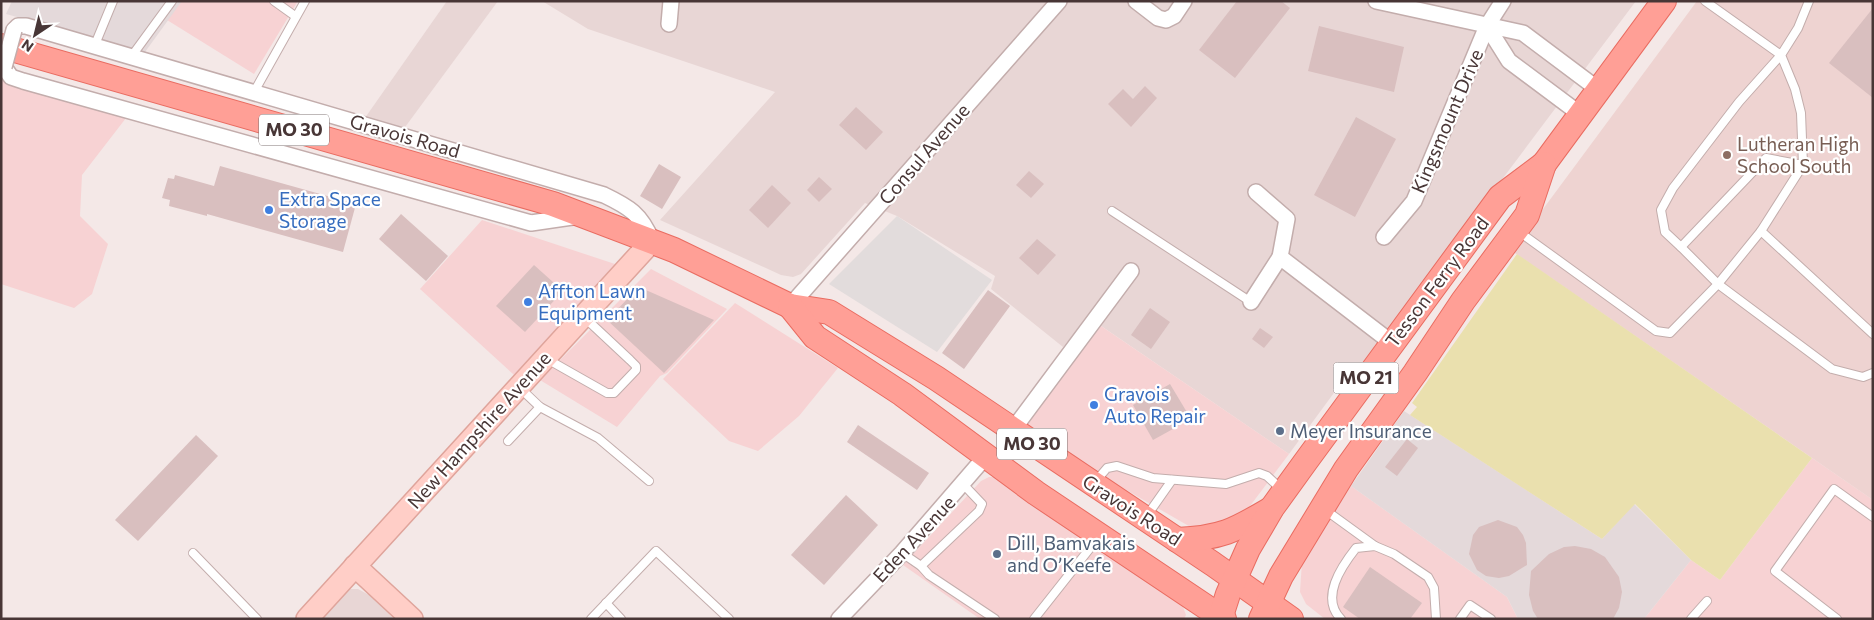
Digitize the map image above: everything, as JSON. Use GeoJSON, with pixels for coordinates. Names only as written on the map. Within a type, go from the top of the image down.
{"type":"FeatureCollection","features":[{"type":"Feature","properties":{"kind":"main road","name":"Tesson Ferry Road"},"geometry":{"type":"LineString","coordinates":[[1264,610],[1346,469],[1415,373],[1462,301],[1527,215],[1544,164],[1664,1]]}},
{"type":"Feature","properties":{"kind":"main road","name":"Gravois Road"},"geometry":{"type":"LineString","coordinates":[[7,48],[484,184],[585,215],[652,241],[790,306],[829,312],[936,378],[1012,431],[1234,578],[1264,610],[1291,619]]}},
{"type":"Feature","properties":{"kind":"main road","name":"Tesson Ferry Road"},"geometry":{"type":"LineString","coordinates":[[1221,618],[1234,578],[1278,500],[1500,197],[1544,164]]}},
{"type":"Feature","properties":{"kind":"main road","name":"Gravois Road"},"geometry":{"type":"LineString","coordinates":[[790,306],[815,337],[902,394],[1099,536],[1221,618]]}},
{"type":"Feature","properties":{"kind":"main road"},"geometry":{"type":"LineString","coordinates":[[1178,540],[1214,538],[1244,525],[1278,500]]}},
{"type":"Feature","properties":{"kind":"street"},"geometry":{"type":"LineString","coordinates":[[669,24],[671,1]]}},
{"type":"Feature","properties":{"kind":"street","name":"Consul Avenue"},"geometry":{"type":"LineString","coordinates":[[790,306],[1059,1]]}},
{"type":"Feature","properties":{"kind":"street"},"geometry":{"type":"LineString","coordinates":[[1136,1],[1158,18],[1166,20],[1174,16],[1184,1]]}},
{"type":"Feature","properties":{"kind":"street"},"geometry":{"type":"LineString","coordinates":[[1376,1],[1523,33],[1599,90]]}},
{"type":"Feature","properties":{"kind":"street","name":"Kingsmount Drive"},"geometry":{"type":"LineString","coordinates":[[1384,237],[1414,201],[1487,26],[1503,1]]}},
{"type":"Feature","properties":{"kind":"street","name":"Gravois Road"},"geometry":{"type":"LineString","coordinates":[[7,48],[18,26],[26,26],[604,195],[623,204],[644,222],[652,241]]}},
{"type":"Feature","properties":{"kind":"street"},"geometry":{"type":"LineString","coordinates":[[1487,26],[1509,62],[1580,114]]}},
{"type":"Feature","properties":{"kind":"street"},"geometry":{"type":"LineString","coordinates":[[1252,302],[1280,257],[1287,219],[1256,192]]}},
{"type":"Feature","properties":{"kind":"street","name":"New Hampshire Avenue"},"geometry":{"type":"LineString","coordinates":[[307,619],[652,241]]}},
{"type":"Feature","properties":{"kind":"street"},"geometry":{"type":"LineString","coordinates":[[1280,257],[1392,343]]}},
{"type":"Feature","properties":{"kind":"street"},"geometry":{"type":"LineString","coordinates":[[1012,431],[1131,271]]}},
{"type":"Feature","properties":{"kind":"street","name":"Eden Avenue"},"geometry":{"type":"LineString","coordinates":[[839,619],[902,553],[986,456]]}},
{"type":"Feature","properties":{"kind":"street"},"geometry":{"type":"LineString","coordinates":[[355,566],[412,619]]}},
{"type":"Feature","properties":{"kind":"lane"},"geometry":{"type":"LineString","coordinates":[[94,47],[113,1]]}},
{"type":"Feature","properties":{"kind":"lane"},"geometry":{"type":"LineString","coordinates":[[132,56],[172,1]]}},
{"type":"Feature","properties":{"kind":"lane"},"geometry":{"type":"LineString","coordinates":[[274,1],[295,16]]}},
{"type":"Feature","properties":{"kind":"lane"},"geometry":{"type":"LineString","coordinates":[[254,92],[305,1]]}},
{"type":"Feature","properties":{"kind":"lane"},"geometry":{"type":"LineString","coordinates":[[1516,230],[1656,331],[1670,333],[1718,284],[1761,231],[1803,165],[1801,113],[1796,90],[1781,55],[1705,1]]}},
{"type":"Feature","properties":{"kind":"lane"},"geometry":{"type":"LineString","coordinates":[[1809,1],[1798,28],[1781,55],[1739,102],[1673,188],[1662,210],[1664,232],[1718,284],[1832,369],[1863,377],[1873,373]]}},
{"type":"Feature","properties":{"kind":"lane"},"geometry":{"type":"LineString","coordinates":[[1681,247],[1766,158],[1803,165]]}},
{"type":"Feature","properties":{"kind":"lane"},"geometry":{"type":"LineString","coordinates":[[1112,211],[1252,302]]}},
{"type":"Feature","properties":{"kind":"lane"},"geometry":{"type":"LineString","coordinates":[[1761,231],[1873,334]]}},
{"type":"Feature","properties":{"kind":"lane"},"geometry":{"type":"LineString","coordinates":[[545,358],[607,393],[614,393],[636,370],[636,366],[583,316]]}},
{"type":"Feature","properties":{"kind":"lane"},"geometry":{"type":"LineString","coordinates":[[518,387],[540,407],[598,438],[649,481]]}},
{"type":"Feature","properties":{"kind":"lane"},"geometry":{"type":"LineString","coordinates":[[508,441],[540,407]]}},
{"type":"Feature","properties":{"kind":"lane"},"geometry":{"type":"LineString","coordinates":[[1094,484],[1106,468],[1117,466],[1153,478],[1226,484],[1259,473],[1267,476],[1278,500]]}},
{"type":"Feature","properties":{"kind":"lane"},"geometry":{"type":"LineString","coordinates":[[1145,519],[1172,480]]}},
{"type":"Feature","properties":{"kind":"lane"},"geometry":{"type":"LineString","coordinates":[[921,566],[979,511],[982,504],[963,484]]}},
{"type":"Feature","properties":{"kind":"lane"},"geometry":{"type":"LineString","coordinates":[[1837,619],[1775,571],[1834,489],[1873,517]]}},
{"type":"Feature","properties":{"kind":"lane"},"geometry":{"type":"LineString","coordinates":[[1322,508],[1375,546],[1394,554],[1428,577],[1434,588],[1436,619]]}},
{"type":"Feature","properties":{"kind":"lane"},"geometry":{"type":"LineString","coordinates":[[1034,619],[1099,536]]}},
{"type":"Feature","properties":{"kind":"lane"},"geometry":{"type":"LineString","coordinates":[[1340,619],[1334,612],[1332,598],[1337,575],[1356,548],[1375,546]]}},
{"type":"Feature","properties":{"kind":"lane"},"geometry":{"type":"LineString","coordinates":[[591,619],[656,550],[729,619]]}},
{"type":"Feature","properties":{"kind":"lane"},"geometry":{"type":"LineString","coordinates":[[193,553],[257,619]]}},
{"type":"Feature","properties":{"kind":"lane"},"geometry":{"type":"LineString","coordinates":[[902,553],[921,566],[929,575],[995,619]]}},
{"type":"Feature","properties":{"kind":"lane"},"geometry":{"type":"LineString","coordinates":[[1691,619],[1707,600]]}},
{"type":"Feature","properties":{"kind":"lane"},"geometry":{"type":"LineString","coordinates":[[606,603],[622,619]]}},
{"type":"Feature","properties":{"kind":"lane"},"geometry":{"type":"LineString","coordinates":[[1460,619],[1470,604],[1491,619]]}},
{"type":"Feature","properties":{"kind":"shaded area"},"geometry":{"type":"Polygon","coordinates":[[[12,1],[182,1],[145,52],[6,14],[12,1]]]}},
{"type":"Feature","properties":{"kind":"shaded area"},"geometry":{"type":"Polygon","coordinates":[[[181,1],[298,1],[254,74],[167,20],[181,1]]]}},
{"type":"Feature","properties":{"kind":"shaded area"},"geometry":{"type":"Polygon","coordinates":[[[447,1],[498,1],[397,138],[360,125],[447,1]]]}},
{"type":"Feature","properties":{"kind":"shaded area"},"geometry":{"type":"Polygon","coordinates":[[[542,1],[1636,1],[1355,375],[1339,386],[1289,454],[1088,317],[1063,347],[991,289],[995,276],[897,216],[865,203],[801,274],[793,277],[781,275],[660,220],[775,92],[588,29],[542,1]]]}},
{"type":"Feature","properties":{"kind":"shaded area","name":"Lutheran High School South"},"geometry":{"type":"Polygon","coordinates":[[[1697,1],[1873,1],[1873,500],[1512,251],[1697,1]]]}},
{"type":"Feature","properties":{"kind":"shaded area"},"geometry":{"type":"Polygon","coordinates":[[[1,76],[126,118],[82,175],[80,216],[108,244],[92,294],[74,308],[1,284],[1,76]]]}},
{"type":"Feature","properties":{"kind":"shaded area"},"geometry":{"type":"Polygon","coordinates":[[[897,216],[992,280],[937,352],[829,284],[897,216]]]}},
{"type":"Feature","properties":{"kind":"shaded area"},"geometry":{"type":"Polygon","coordinates":[[[482,220],[615,264],[514,375],[420,289],[482,220]]]}},
{"type":"Feature","properties":{"kind":"shaded area"},"geometry":{"type":"Polygon","coordinates":[[[1517,254],[1812,458],[1720,580],[1691,560],[1635,504],[1602,539],[1410,415],[1417,407],[1412,403],[1517,254]]]}},
{"type":"Feature","properties":{"kind":"shaded area"},"geometry":{"type":"Polygon","coordinates":[[[651,269],[727,309],[667,373],[660,376],[617,427],[540,380],[651,269]]]}},
{"type":"Feature","properties":{"kind":"shaded area"},"geometry":{"type":"Polygon","coordinates":[[[735,303],[838,368],[799,416],[758,451],[729,441],[663,379],[735,303]]]}},
{"type":"Feature","properties":{"kind":"shaded area"},"geometry":{"type":"Polygon","coordinates":[[[1101,326],[1289,454],[1244,514],[1230,523],[1194,529],[1088,468],[1025,424],[1101,326]]]}},
{"type":"Feature","properties":{"kind":"shaded area"},"geometry":{"type":"Polygon","coordinates":[[[1404,411],[1602,539],[1634,504],[1691,560],[1644,619],[1518,619],[1507,597],[1351,486],[1404,411]]]}},
{"type":"Feature","properties":{"kind":"shaded area"},"geometry":{"type":"Polygon","coordinates":[[[1812,458],[1873,500],[1873,619],[1644,619],[1691,560],[1720,580],[1812,458]]]}},
{"type":"Feature","properties":{"kind":"shaded area"},"geometry":{"type":"Polygon","coordinates":[[[989,477],[998,477],[1178,600],[1186,615],[1184,619],[980,619],[903,565],[981,481],[989,477]]]}},
{"type":"Feature","properties":{"kind":"shaded area"},"geometry":{"type":"Polygon","coordinates":[[[1351,486],[1507,597],[1518,619],[1325,619],[1306,604],[1300,592],[1302,561],[1351,486]]]}},
{"type":"Feature","properties":{"kind":"shaded area"},"geometry":{"type":"Polygon","coordinates":[[[350,589],[358,589],[369,595],[394,619],[319,619],[342,593],[350,589]]]}},
{"type":"Feature","properties":{"kind":"building"},"geometry":{"type":"Polygon","coordinates":[[[1237,1],[1281,1],[1290,8],[1235,78],[1199,50],[1237,1]]]}},
{"type":"Feature","properties":{"kind":"building","name":"Lutheran High School South"},"geometry":{"type":"Polygon","coordinates":[[[1873,8],[1873,98],[1829,63],[1873,8]]]}},
{"type":"Feature","properties":{"kind":"building"},"geometry":{"type":"Polygon","coordinates":[[[1319,26],[1404,47],[1394,92],[1308,71],[1319,26]]]}},
{"type":"Feature","properties":{"kind":"building"},"geometry":{"type":"Polygon","coordinates":[[[1145,86],[1157,98],[1131,127],[1108,104],[1123,89],[1133,99],[1145,86]]]}},
{"type":"Feature","properties":{"kind":"building"},"geometry":{"type":"Polygon","coordinates":[[[856,107],[883,132],[866,150],[839,125],[856,107]]]}},
{"type":"Feature","properties":{"kind":"building"},"geometry":{"type":"Polygon","coordinates":[[[1356,117],[1396,139],[1355,217],[1314,195],[1356,117]]]}},
{"type":"Feature","properties":{"kind":"building"},"geometry":{"type":"Polygon","coordinates":[[[659,164],[681,177],[662,209],[640,196],[659,164]]]}},
{"type":"Feature","properties":{"kind":"building","name":"Extra Space Storage"},"geometry":{"type":"Polygon","coordinates":[[[220,166],[356,204],[343,252],[207,214],[207,216],[169,206],[170,200],[162,198],[168,178],[174,179],[175,175],[214,186],[220,166]]]}},
{"type":"Feature","properties":{"kind":"building"},"geometry":{"type":"Polygon","coordinates":[[[1029,171],[1044,184],[1031,198],[1016,185],[1029,171]]]}},
{"type":"Feature","properties":{"kind":"building"},"geometry":{"type":"Polygon","coordinates":[[[819,177],[832,189],[819,202],[807,190],[819,177]]]}},
{"type":"Feature","properties":{"kind":"building"},"geometry":{"type":"Polygon","coordinates":[[[772,185],[791,203],[768,228],[749,210],[772,185]]]}},
{"type":"Feature","properties":{"kind":"building"},"geometry":{"type":"Polygon","coordinates":[[[401,214],[448,256],[426,281],[379,239],[401,214]]]}},
{"type":"Feature","properties":{"kind":"building"},"geometry":{"type":"Polygon","coordinates":[[[1037,239],[1056,255],[1038,275],[1019,258],[1037,239]]]}},
{"type":"Feature","properties":{"kind":"building"},"geometry":{"type":"Polygon","coordinates":[[[534,265],[563,291],[525,332],[496,306],[534,265]]]}},
{"type":"Feature","properties":{"kind":"building"},"geometry":{"type":"Polygon","coordinates":[[[639,287],[714,320],[664,373],[607,320],[639,287]]]}},
{"type":"Feature","properties":{"kind":"building"},"geometry":{"type":"Polygon","coordinates":[[[988,290],[1010,306],[964,369],[942,353],[988,290]]]}},
{"type":"Feature","properties":{"kind":"building"},"geometry":{"type":"Polygon","coordinates":[[[1150,308],[1170,322],[1151,349],[1131,335],[1150,308]]]}},
{"type":"Feature","properties":{"kind":"building"},"geometry":{"type":"Polygon","coordinates":[[[1260,328],[1273,337],[1264,348],[1252,339],[1260,328]]]}},
{"type":"Feature","properties":{"kind":"building"},"geometry":{"type":"Polygon","coordinates":[[[1170,384],[1191,419],[1153,440],[1133,405],[1170,384]]]}},
{"type":"Feature","properties":{"kind":"building"},"geometry":{"type":"Polygon","coordinates":[[[858,425],[929,473],[917,490],[847,442],[858,425]]]}},
{"type":"Feature","properties":{"kind":"building"},"geometry":{"type":"Polygon","coordinates":[[[196,435],[218,456],[138,541],[115,520],[196,435]]]}},
{"type":"Feature","properties":{"kind":"building"},"geometry":{"type":"Polygon","coordinates":[[[1407,439],[1418,448],[1397,476],[1385,467],[1407,439]]]}},
{"type":"Feature","properties":{"kind":"building"},"geometry":{"type":"Polygon","coordinates":[[[846,495],[878,525],[824,585],[791,555],[846,495]]]}},
{"type":"Feature","properties":{"kind":"building"},"geometry":{"type":"Polygon","coordinates":[[[1498,520],[1517,527],[1523,535],[1526,543],[1527,565],[1509,576],[1499,578],[1486,576],[1477,570],[1469,554],[1473,535],[1479,527],[1498,520]]]}},
{"type":"Feature","properties":{"kind":"building"},"geometry":{"type":"Polygon","coordinates":[[[1575,546],[1591,549],[1605,557],[1619,577],[1622,592],[1619,608],[1613,619],[1538,619],[1533,611],[1529,595],[1531,571],[1549,554],[1564,547],[1575,546]]]}},
{"type":"Feature","properties":{"kind":"building"},"geometry":{"type":"Polygon","coordinates":[[[1370,567],[1422,603],[1410,619],[1360,619],[1343,607],[1370,567]]]}},
{"type":"Feature","properties":{"kind":"place","name":"Lutheran High School South"},"geometry":{"type":"Point","coordinates":[1727,155]}},
{"type":"Feature","properties":{"kind":"place","name":"Extra Space Storage"},"geometry":{"type":"Point","coordinates":[269,210]}},
{"type":"Feature","properties":{"kind":"place","name":"Affton Lawn Equipment"},"geometry":{"type":"Point","coordinates":[528,302]}},
{"type":"Feature","properties":{"kind":"place","name":"Gravois Auto Repair"},"geometry":{"type":"Point","coordinates":[1094,405]}},
{"type":"Feature","properties":{"kind":"place","name":"Meyer Insurance"},"geometry":{"type":"Point","coordinates":[1280,431]}},
{"type":"Feature","properties":{"kind":"place","name":"Dill, Bamvakais and O’Keefe"},"geometry":{"type":"Point","coordinates":[997,554]}}]}
